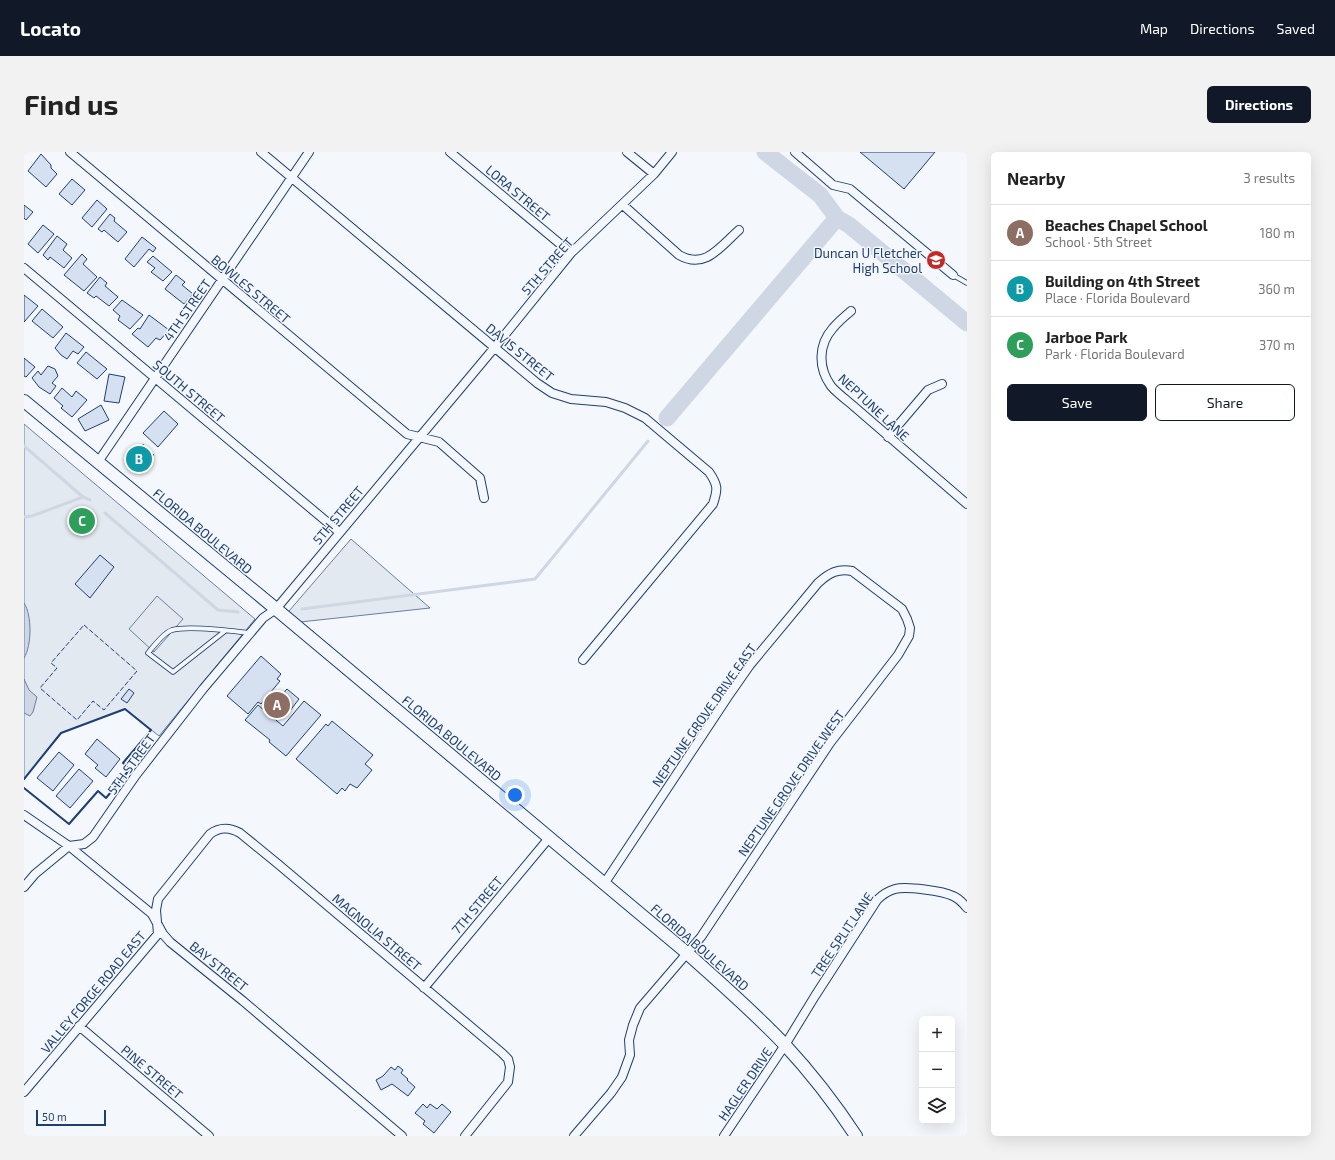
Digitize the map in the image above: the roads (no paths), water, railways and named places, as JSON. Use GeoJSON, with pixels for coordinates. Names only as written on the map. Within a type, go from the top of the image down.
{"type":"FeatureCollection","features":[{"type":"Feature","properties":{"kind":"street","name":"BOWLES STREET"},"geometry":{"type":"LineString","coordinates":[[70,152],[407,434],[439,442],[480,478],[484,498]]}},
{"type":"Feature","properties":{"kind":"street","name":"DAVIS STREET"},"geometry":{"type":"LineString","coordinates":[[261,152],[537,383],[552,393],[571,399],[606,402],[625,408],[645,418],[709,472],[715,480],[717,490],[713,504],[582,660]]}},
{"type":"Feature","properties":{"kind":"street","name":"4TH STREET"},"geometry":{"type":"LineString","coordinates":[[98,462],[309,152]]}},
{"type":"Feature","properties":{"kind":"street","name":"LORA STREET"},"geometry":{"type":"LineString","coordinates":[[450,152],[571,253]]}},
{"type":"Feature","properties":{"kind":"street"},"geometry":{"type":"LineString","coordinates":[[627,152],[654,174]]}},
{"type":"Feature","properties":{"kind":"street","name":"5TH STREET"},"geometry":{"type":"LineString","coordinates":[[24,886],[35,874],[69,846],[84,844],[93,837],[136,775],[203,689],[263,618],[276,609],[495,347],[571,253],[654,174],[672,152]]}},
{"type":"Feature","properties":{"kind":"street"},"geometry":{"type":"LineString","coordinates":[[795,152],[833,185],[850,189],[953,274]]}},
{"type":"Feature","properties":{"kind":"street"},"geometry":{"type":"LineString","coordinates":[[623,205],[674,251],[687,260],[697,261],[705,259],[739,230]]}},
{"type":"Feature","properties":{"kind":"street","name":"SOUTH STREET"},"geometry":{"type":"LineString","coordinates":[[24,268],[339,532]]}},
{"type":"Feature","properties":{"kind":"street","name":"NEPTUNE LANE"},"geometry":{"type":"LineString","coordinates":[[851,311],[833,328],[825,339],[821,356],[822,368],[825,376],[832,387],[967,504]]}},
{"type":"Feature","properties":{"kind":"street"},"geometry":{"type":"LineString","coordinates":[[888,437],[928,390],[942,384]]}},
{"type":"Feature","properties":{"kind":"street","name":"FLORIDA BOULEVARD"},"geometry":{"type":"LineString","coordinates":[[24,401],[276,609],[687,953],[735,995],[785,1045],[838,1110],[856,1136]]}},
{"type":"Feature","properties":{"kind":"street","name":"NEPTUNE GROVE DRIVE EAST"},"geometry":{"type":"LineString","coordinates":[[604,884],[750,665],[818,583],[828,574],[846,569],[857,573],[878,589]]}},
{"type":"Feature","properties":{"kind":"street","name":"NEPTUNE GROVE DRIVE WEST"},"geometry":{"type":"LineString","coordinates":[[687,953],[701,937],[830,743],[892,664],[909,636],[910,628],[902,609],[878,589]]}},
{"type":"Feature","properties":{"kind":"street","name":"BAY STREET"},"geometry":{"type":"LineString","coordinates":[[24,815],[69,846],[152,914],[157,924],[170,942],[243,1001],[402,1136]]}},
{"type":"Feature","properties":{"kind":"street","name":"VALLEY FORGE ROAD EAST"},"geometry":{"type":"LineString","coordinates":[[24,1092],[158,934],[156,910],[158,899],[210,834],[221,828]]}},
{"type":"Feature","properties":{"kind":"street","name":"MAGNOLIA STREET"},"geometry":{"type":"LineString","coordinates":[[221,828],[234,829],[240,833],[508,1059],[510,1067],[508,1082],[465,1136]]}},
{"type":"Feature","properties":{"kind":"street","name":"7TH STREET"},"geometry":{"type":"LineString","coordinates":[[424,988],[549,838]]}},
{"type":"Feature","properties":{"kind":"street","name":"TREE SPLIT LANE"},"geometry":{"type":"LineString","coordinates":[[785,1045],[869,912],[877,900],[884,894],[894,889],[905,888],[942,892],[953,896],[967,908]]}},
{"type":"Feature","properties":{"kind":"street"},"geometry":{"type":"LineString","coordinates":[[574,1136],[611,1093],[622,1077],[630,1055],[629,1040],[640,1008],[687,953]]}},
{"type":"Feature","properties":{"kind":"street","name":"PINE STREET"},"geometry":{"type":"LineString","coordinates":[[79,1026],[209,1136]]}},
{"type":"Feature","properties":{"kind":"street","name":"HAGLER DRIVE"},"geometry":{"type":"LineString","coordinates":[[724,1136],[785,1045]]}},
{"type":"Feature","properties":{"kind":"lane"},"geometry":{"type":"LineString","coordinates":[[953,274],[967,283]]}},
{"type":"Feature","properties":{"kind":"lane"},"geometry":{"type":"LineString","coordinates":[[225,631],[173,672],[148,653],[163,636],[172,630],[192,628],[251,633]]}},
{"type":"Feature","properties":{"kind":"waterway"},"geometry":{"type":"LineString","coordinates":[[765,152],[820,195],[837,218]]}},
{"type":"Feature","properties":{"kind":"waterway"},"geometry":{"type":"LineString","coordinates":[[667,418],[837,218],[849,225],[967,323]]}},
{"type":"Feature","properties":{"kind":"waterway"},"geometry":{"type":"LineString","coordinates":[[302,609],[535,579],[648,441]]}},
{"type":"Feature","properties":{"kind":"waterway"},"geometry":{"type":"LineString","coordinates":[[24,446],[83,497]]}},
{"type":"Feature","properties":{"kind":"waterway"},"geometry":{"type":"LineString","coordinates":[[24,517],[32,516],[83,497],[90,500]]}},
{"type":"Feature","properties":{"kind":"waterway"},"geometry":{"type":"LineString","coordinates":[[105,513],[218,610],[238,612]]}},
{"type":"Feature","properties":{"kind":"place","name":"Duncan U Fletcher High School"},"geometry":{"type":"Point","coordinates":[936,260]}},
{"type":"Feature","properties":{"kind":"place","name":"Building on 4th Street"},"geometry":{"type":"Point","coordinates":[139,459]}},
{"type":"Feature","properties":{"kind":"place","name":"Jarboe Park"},"geometry":{"type":"Point","coordinates":[82,521]}},
{"type":"Feature","properties":{"kind":"place","name":"Beaches Chapel School"},"geometry":{"type":"Point","coordinates":[277,705]}}]}
